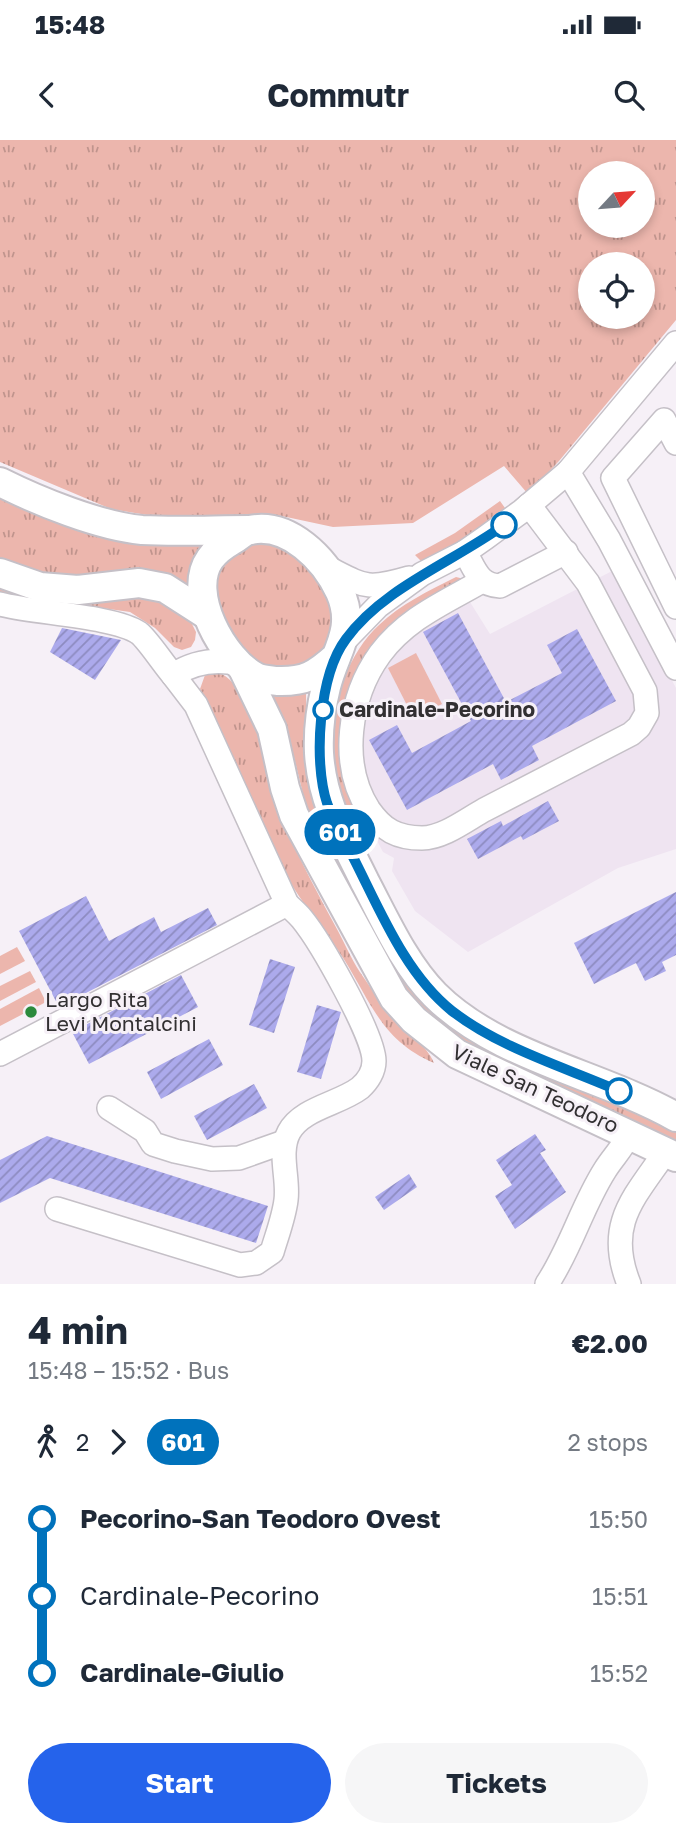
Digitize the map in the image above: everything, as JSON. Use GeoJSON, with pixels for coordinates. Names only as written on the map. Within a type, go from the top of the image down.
{"type":"FeatureCollection","features":[{"type":"Feature","properties":{"kind":"main road"},"geometry":{"type":"LineString","coordinates":[[0,482],[27,495],[83,515],[140,530],[270,531],[290,536],[305,546],[324,566],[340,591],[347,627],[326,687],[319,749],[327,802],[369,888],[415,971],[451,1009],[486,1032],[676,1117]]}},
{"type":"Feature","properties":{"kind":"main road"},"geometry":{"type":"LineString","coordinates":[[249,530],[210,559],[201,584],[202,601],[209,619],[241,666],[258,678],[299,681],[321,670],[340,649]]}},
{"type":"Feature","properties":{"kind":"main road"},"geometry":{"type":"LineString","coordinates":[[0,573],[40,587],[78,590],[139,583],[165,587],[209,619]]}},
{"type":"Feature","properties":{"kind":"main road","name":"Viale San Teodoro"},"geometry":{"type":"LineString","coordinates":[[241,666],[272,729],[294,815],[394,998],[414,1020],[457,1054],[671,1154]]}},
{"type":"Feature","properties":{"kind":"street"},"geometry":{"type":"LineString","coordinates":[[340,649],[379,606],[422,574],[465,552],[529,505],[568,472],[676,343]]}},
{"type":"Feature","properties":{"kind":"street"},"geometry":{"type":"LineString","coordinates":[[676,443],[664,420],[613,478],[676,607]]}},
{"type":"Feature","properties":{"kind":"street"},"geometry":{"type":"LineString","coordinates":[[568,472],[609,540],[676,668]]}},
{"type":"Feature","properties":{"kind":"street"},"geometry":{"type":"LineString","coordinates":[[482,582],[432,607],[408,624],[380,654],[363,684],[352,726],[351,746],[355,777],[370,811],[385,829],[394,835],[432,837],[631,734],[644,721],[647,702],[645,691],[588,583],[529,505]]}},
{"type":"Feature","properties":{"kind":"street"},"geometry":{"type":"LineString","coordinates":[[465,552],[482,582],[490,586],[500,586],[566,552]]}},
{"type":"Feature","properties":{"kind":"street"},"geometry":{"type":"LineString","coordinates":[[324,566],[366,586],[386,585],[422,574]]}},
{"type":"Feature","properties":{"kind":"street"},"geometry":{"type":"LineString","coordinates":[[0,604],[21,610],[120,624],[139,633],[181,670],[287,904],[302,919],[317,941],[363,1024],[373,1048],[372,1073],[363,1086],[299,1119],[291,1128],[284,1142],[286,1200],[272,1252],[256,1263],[240,1265],[57,1209]]}},
{"type":"Feature","properties":{"kind":"street"},"geometry":{"type":"LineString","coordinates":[[181,670],[204,642],[209,619]]}},
{"type":"Feature","properties":{"kind":"street"},"geometry":{"type":"LineString","coordinates":[[181,670],[222,660],[241,666]]}},
{"type":"Feature","properties":{"kind":"street"},"geometry":{"type":"LineString","coordinates":[[0,1054],[287,904]]}},
{"type":"Feature","properties":{"kind":"street"},"geometry":{"type":"LineString","coordinates":[[108,1108],[145,1131],[153,1143],[212,1159],[239,1158],[284,1142]]}},
{"type":"Feature","properties":{"kind":"street"},"geometry":{"type":"LineString","coordinates":[[547,1284],[571,1243],[605,1170],[625,1145],[629,1134]]}},
{"type":"Feature","properties":{"kind":"street"},"geometry":{"type":"LineString","coordinates":[[629,1284],[624,1273],[619,1236],[622,1220],[628,1206],[671,1154]]}},
{"type":"Feature","properties":{"kind":"street"},"geometry":{"type":"LineString","coordinates":[[619,1236],[642,1284]]}},
{"type":"Feature","properties":{"kind":"shaded area"},"geometry":{"type":"Polygon","coordinates":[[[614,570],[676,688],[676,849],[618,868],[468,952],[415,911],[392,871],[394,858],[383,852],[350,790],[353,686],[460,586],[490,634],[614,570]]]}},
{"type":"Feature","properties":{"kind":"green space"},"geometry":{"type":"Polygon","coordinates":[[[0,140],[676,140],[676,320],[559,461],[528,494],[504,466],[413,523],[333,527],[277,515],[197,519],[153,516],[111,509],[0,462],[0,140]]]}},
{"type":"Feature","properties":{"kind":"green space"},"geometry":{"type":"Polygon","coordinates":[[[0,490],[201,544],[207,549],[191,589],[177,578],[161,572],[142,570],[63,578],[40,575],[0,559],[0,490]]]}},
{"type":"Feature","properties":{"kind":"green space"},"geometry":{"type":"Polygon","coordinates":[[[500,501],[505,508],[455,545],[422,562],[415,555],[455,533],[500,501]]]}},
{"type":"Feature","properties":{"kind":"green space"},"geometry":{"type":"Polygon","coordinates":[[[265,540],[293,550],[323,586],[334,612],[330,642],[320,656],[311,663],[283,671],[254,663],[224,627],[214,581],[228,558],[239,548],[265,540]]]}},
{"type":"Feature","properties":{"kind":"green space"},"geometry":{"type":"Polygon","coordinates":[[[456,577],[464,579],[377,644],[350,790],[373,834],[368,838],[345,808],[336,786],[331,737],[341,686],[364,642],[387,617],[456,577]]]}},
{"type":"Feature","properties":{"kind":"green space"},"geometry":{"type":"Polygon","coordinates":[[[0,583],[153,594],[183,610],[196,632],[195,640],[191,647],[182,650],[174,647],[155,628],[130,612],[0,597],[0,583]]]}},
{"type":"Feature","properties":{"kind":"green space"},"geometry":{"type":"Polygon","coordinates":[[[416,653],[442,704],[414,719],[388,668],[416,653]]]}},
{"type":"Feature","properties":{"kind":"green space"},"geometry":{"type":"Polygon","coordinates":[[[211,670],[227,678],[240,692],[250,712],[282,822],[356,966],[391,1016],[422,1045],[434,1063],[402,1044],[380,1020],[338,950],[291,884],[200,689],[205,675],[211,670]]]}},
{"type":"Feature","properties":{"kind":"green space"},"geometry":{"type":"Polygon","coordinates":[[[306,692],[307,748],[397,964],[676,1130],[676,1144],[621,1115],[485,1057],[436,1029],[387,969],[307,810],[286,725],[271,696],[306,692]]]}},
{"type":"Feature","properties":{"kind":"green space"},"geometry":{"type":"Polygon","coordinates":[[[17,947],[25,961],[0,974],[0,956],[17,947]]]}},
{"type":"Feature","properties":{"kind":"green space"},"geometry":{"type":"Polygon","coordinates":[[[30,971],[36,982],[0,1001],[0,986],[30,971]]]}},
{"type":"Feature","properties":{"kind":"green space"},"geometry":{"type":"Polygon","coordinates":[[[39,988],[46,1002],[0,1026],[0,1009],[39,988]]]}},
{"type":"Feature","properties":{"kind":"building"},"geometry":{"type":"Polygon","coordinates":[[[458,613],[506,702],[562,673],[547,645],[577,629],[616,701],[532,746],[539,760],[501,780],[493,764],[407,810],[369,740],[397,725],[412,753],[471,721],[423,632],[458,613]]]}},
{"type":"Feature","properties":{"kind":"building"},"geometry":{"type":"Polygon","coordinates":[[[62,628],[121,640],[95,680],[50,652],[62,628]]]}},
{"type":"Feature","properties":{"kind":"building"},"geometry":{"type":"Polygon","coordinates":[[[548,801],[559,821],[523,840],[521,836],[478,859],[467,839],[501,821],[503,826],[548,801]]]}},
{"type":"Feature","properties":{"kind":"building"},"geometry":{"type":"Polygon","coordinates":[[[676,892],[676,955],[662,962],[666,971],[645,981],[636,963],[594,984],[574,943],[676,892]]]}},
{"type":"Feature","properties":{"kind":"building"},"geometry":{"type":"Polygon","coordinates":[[[86,896],[109,941],[154,917],[161,932],[208,908],[217,925],[59,1007],[19,931],[86,896]]]}},
{"type":"Feature","properties":{"kind":"building"},"geometry":{"type":"Polygon","coordinates":[[[270,959],[295,967],[274,1033],[249,1025],[270,959]]]}},
{"type":"Feature","properties":{"kind":"building"},"geometry":{"type":"Polygon","coordinates":[[[181,975],[198,1007],[89,1064],[72,1032],[181,975]]]}},
{"type":"Feature","properties":{"kind":"building"},"geometry":{"type":"Polygon","coordinates":[[[317,1005],[341,1012],[321,1079],[297,1072],[317,1005]]]}},
{"type":"Feature","properties":{"kind":"building"},"geometry":{"type":"Polygon","coordinates":[[[209,1039],[223,1065],[161,1099],[147,1072],[209,1039]]]}},
{"type":"Feature","properties":{"kind":"building"},"geometry":{"type":"Polygon","coordinates":[[[254,1084],[267,1108],[207,1140],[194,1116],[254,1084]]]}},
{"type":"Feature","properties":{"kind":"building"},"geometry":{"type":"Polygon","coordinates":[[[535,1134],[546,1150],[540,1153],[566,1192],[515,1229],[495,1196],[512,1185],[496,1160],[535,1134]]]}},
{"type":"Feature","properties":{"kind":"building"},"geometry":{"type":"Polygon","coordinates":[[[47,1136],[268,1206],[256,1243],[50,1178],[0,1203],[0,1160],[47,1136]]]}},
{"type":"Feature","properties":{"kind":"building"},"geometry":{"type":"Polygon","coordinates":[[[409,1174],[417,1187],[384,1210],[375,1197],[409,1174]]]}},
{"type":"Feature","properties":{"kind":"bus line","name":"601"},"geometry":{"type":"LineString","coordinates":[[504,525],[465,552],[422,574],[379,606],[344,641],[326,687],[319,749],[321,775],[327,802],[369,888],[415,971],[433,993],[468,1022],[486,1032],[619,1091]]}},
{"type":"Feature","properties":{"kind":"place","name":"Cardinale-Pecorino"},"geometry":{"type":"Point","coordinates":[323,710]}},
{"type":"Feature","properties":{"kind":"place","name":"Largo Rita Levi Montalcini"},"geometry":{"type":"Point","coordinates":[31,1012]}}]}
